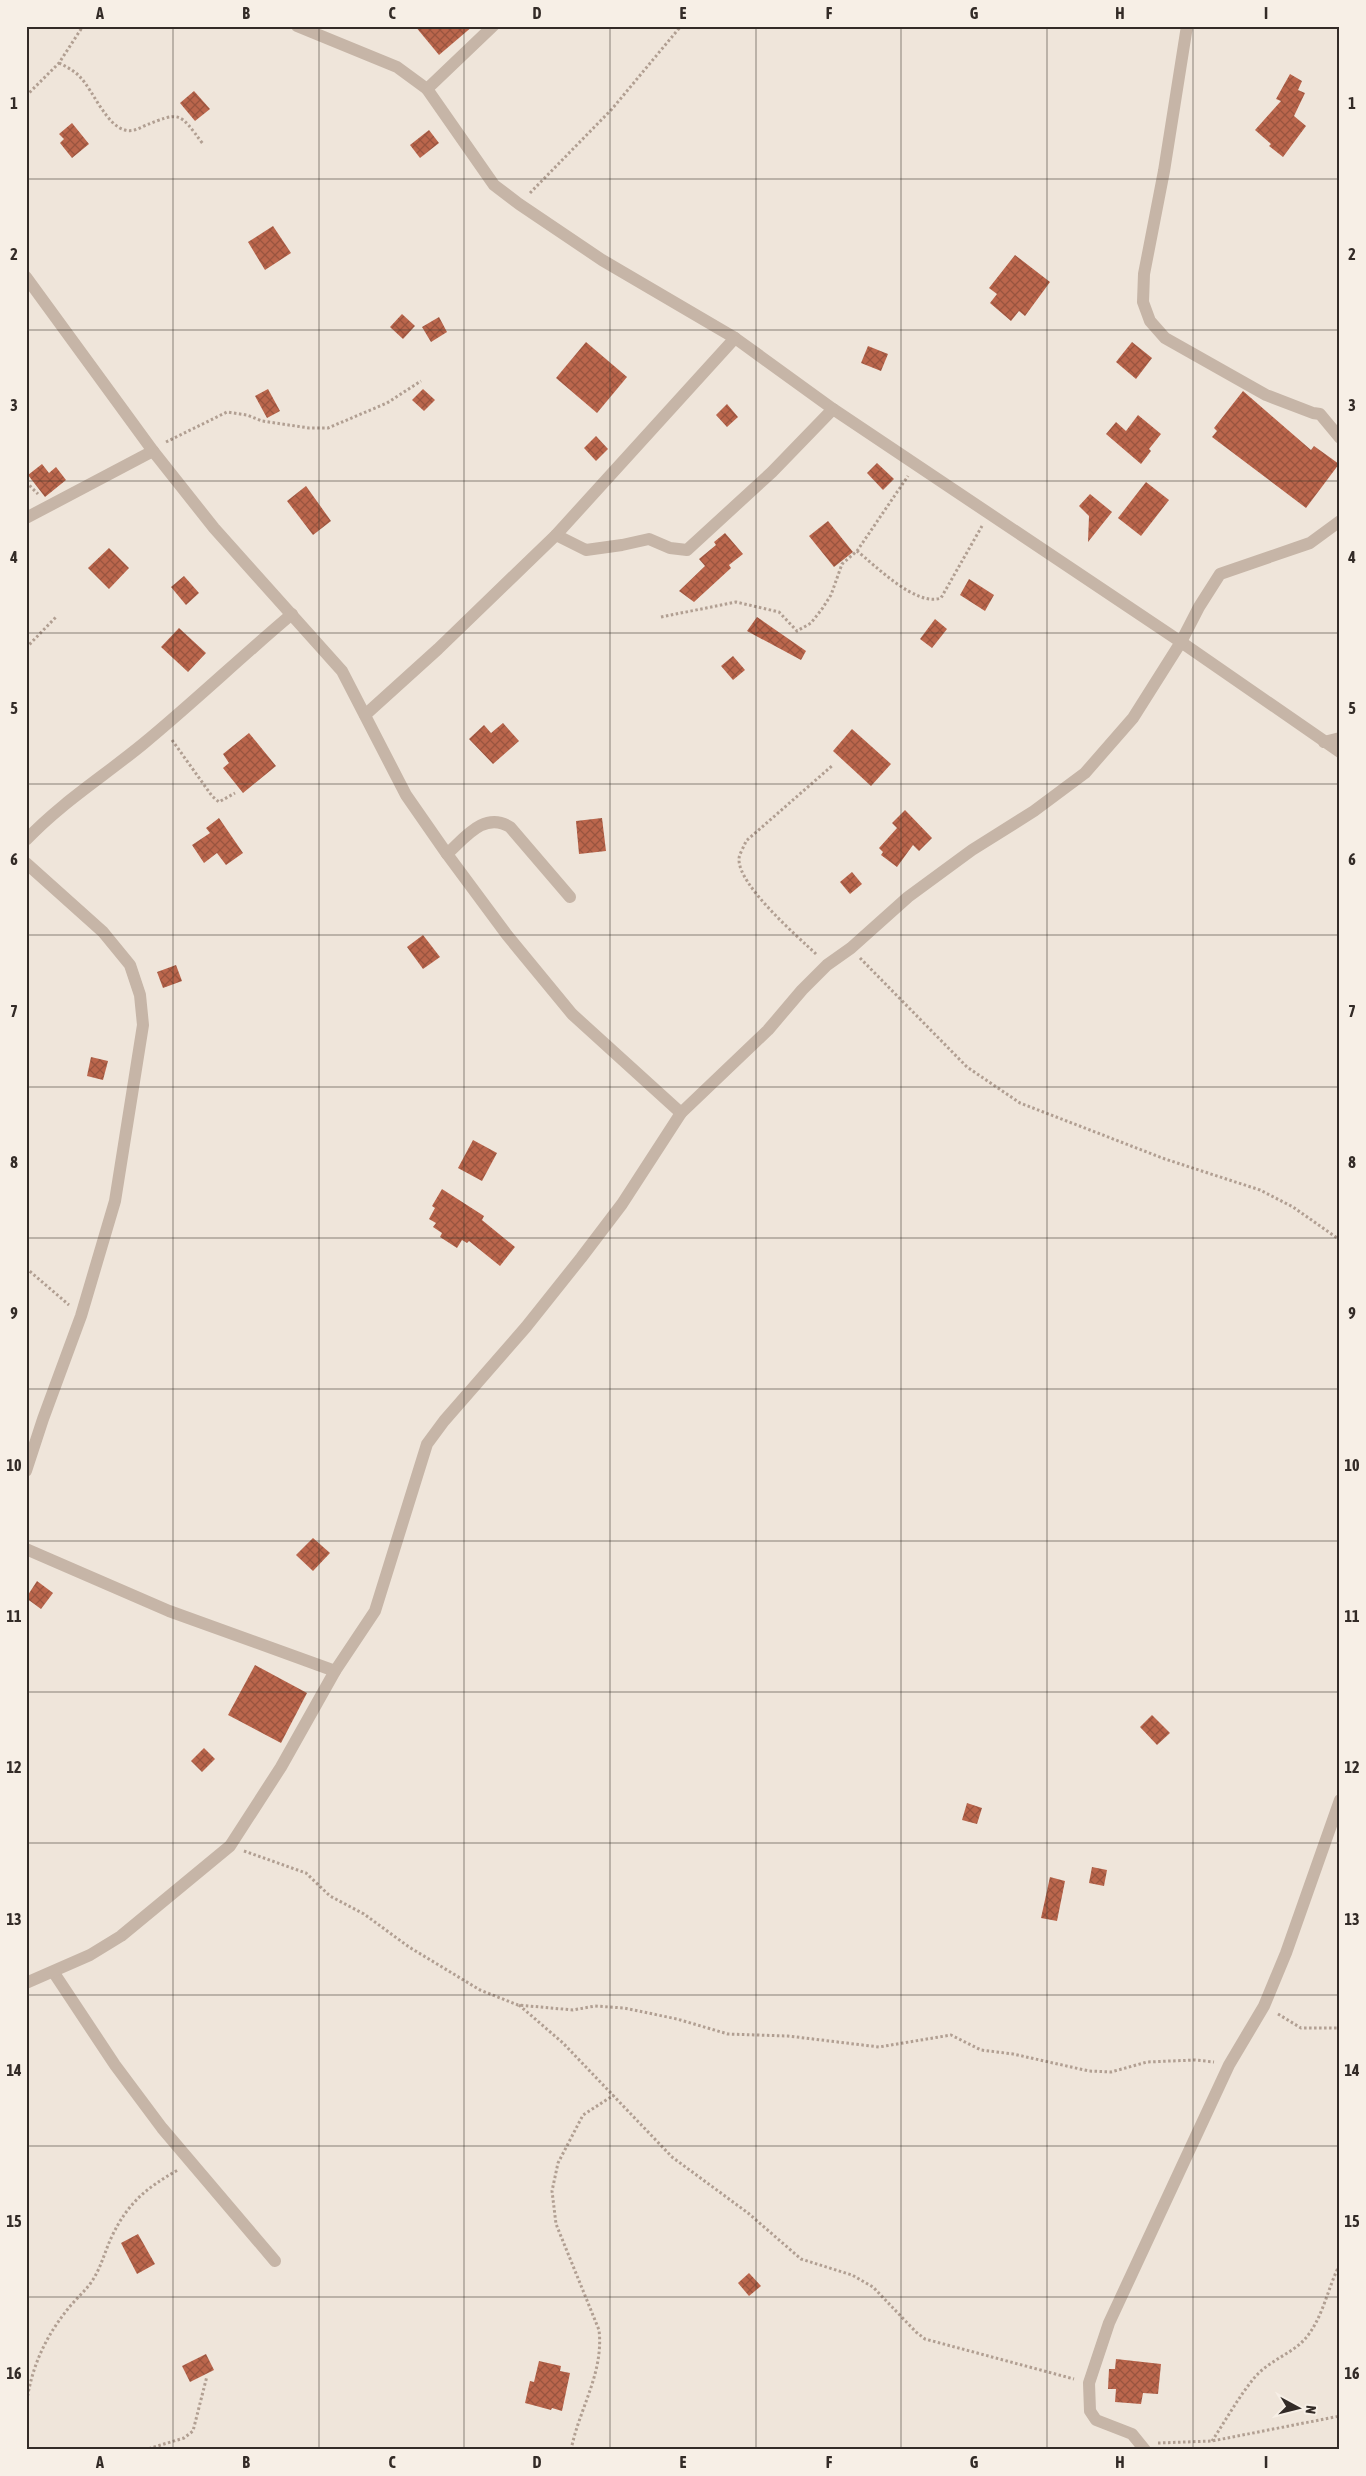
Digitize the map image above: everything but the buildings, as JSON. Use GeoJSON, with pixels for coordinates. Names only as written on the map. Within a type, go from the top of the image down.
{"type":"FeatureCollection","features":[{"type":"Feature","properties":{"kind":"street"},"geometry":{"type":"LineString","coordinates":[[297,26],[397,67],[427,89],[494,185],[519,204],[602,260],[736,338],[833,410],[1181,642],[1340,752]]}},
{"type":"Feature","properties":{"kind":"street"},"geometry":{"type":"LineString","coordinates":[[427,89],[493,26]]}},
{"type":"Feature","properties":{"kind":"street"},"geometry":{"type":"LineString","coordinates":[[1187,26],[1164,171],[1144,274],[1143,302],[1150,321],[1165,338],[1266,395],[1320,414],[1340,438]]}},
{"type":"Feature","properties":{"kind":"street"},"geometry":{"type":"LineString","coordinates":[[26,277],[153,451],[214,528],[342,671],[406,795],[447,854],[507,934],[572,1014],[681,1113]]}},
{"type":"Feature","properties":{"kind":"street"},"geometry":{"type":"LineString","coordinates":[[365,715],[438,649],[556,535],[736,338]]}},
{"type":"Feature","properties":{"kind":"street"},"geometry":{"type":"LineString","coordinates":[[556,535],[586,550],[622,546],[649,539],[670,548],[687,550],[772,472],[833,410]]}},
{"type":"Feature","properties":{"kind":"street"},"geometry":{"type":"LineString","coordinates":[[26,518],[153,451]]}},
{"type":"Feature","properties":{"kind":"street"},"geometry":{"type":"LineString","coordinates":[[26,1983],[54,1973],[90,1955],[121,1936],[230,1846],[281,1767],[335,1671],[375,1611],[427,1444],[444,1421],[526,1327],[581,1258],[622,1204],[681,1113],[768,1030],[802,990],[827,965],[851,948],[908,897],[972,850],[1034,811],[1085,773],[1133,718],[1181,642],[1199,607],[1220,574],[1310,543],[1340,521]]}},
{"type":"Feature","properties":{"kind":"street"},"geometry":{"type":"LineString","coordinates":[[26,840],[62,805],[163,727],[292,614]]}},
{"type":"Feature","properties":{"kind":"street"},"geometry":{"type":"LineString","coordinates":[[1324,742],[1340,738]]}},
{"type":"Feature","properties":{"kind":"street"},"geometry":{"type":"LineString","coordinates":[[447,854],[482,824],[491,821],[501,822],[510,827],[570,897]]}},
{"type":"Feature","properties":{"kind":"street"},"geometry":{"type":"LineString","coordinates":[[26,863],[103,932],[130,965],[140,995],[143,1025],[115,1201],[81,1316],[43,1418],[26,1471]]}},
{"type":"Feature","properties":{"kind":"street"},"geometry":{"type":"LineString","coordinates":[[26,1549],[169,1611],[335,1671]]}},
{"type":"Feature","properties":{"kind":"street"},"geometry":{"type":"LineString","coordinates":[[1143,2447],[1132,2434],[1096,2420],[1090,2412],[1089,2383],[1109,2323],[1229,2065],[1264,2006],[1286,1953],[1340,1800]]}},
{"type":"Feature","properties":{"kind":"street"},"geometry":{"type":"LineString","coordinates":[[54,1973],[115,2064],[162,2128],[275,2261]]}},
{"type":"Feature","properties":{"kind":"path"},"geometry":{"type":"LineString","coordinates":[[26,96],[59,63],[83,26]]}},
{"type":"Feature","properties":{"kind":"path"},"geometry":{"type":"LineString","coordinates":[[519,204],[612,109],[681,26]]}},
{"type":"Feature","properties":{"kind":"path"},"geometry":{"type":"LineString","coordinates":[[59,63],[72,70],[81,78],[116,125],[125,130],[134,130],[167,116],[176,117],[186,121],[203,144]]}},
{"type":"Feature","properties":{"kind":"path"},"geometry":{"type":"LineString","coordinates":[[153,451],[171,439],[227,412],[247,415],[262,421],[309,428],[328,428],[387,402],[422,381]]}},
{"type":"Feature","properties":{"kind":"path"},"geometry":{"type":"LineString","coordinates":[[661,617],[736,602],[779,612],[797,631],[811,623],[830,595],[842,564],[857,551],[916,466]]}},
{"type":"Feature","properties":{"kind":"path"},"geometry":{"type":"LineString","coordinates":[[857,551],[916,597],[935,600],[941,598],[989,515]]}},
{"type":"Feature","properties":{"kind":"path"},"geometry":{"type":"LineString","coordinates":[[26,648],[56,616]]}},
{"type":"Feature","properties":{"kind":"path"},"geometry":{"type":"LineString","coordinates":[[163,727],[212,796],[219,802],[235,793]]}},
{"type":"Feature","properties":{"kind":"path"},"geometry":{"type":"LineString","coordinates":[[827,965],[752,890],[740,869],[739,858],[746,841],[833,765]]}},
{"type":"Feature","properties":{"kind":"path"},"geometry":{"type":"LineString","coordinates":[[851,948],[967,1067],[1020,1103],[1166,1159],[1260,1190],[1293,1207],[1340,1240]]}},
{"type":"Feature","properties":{"kind":"path"},"geometry":{"type":"LineString","coordinates":[[26,1268],[81,1316]]}},
{"type":"Feature","properties":{"kind":"path"},"geometry":{"type":"LineString","coordinates":[[230,1846],[306,1873],[330,1896],[364,1914],[409,1947],[480,1990],[518,2005],[566,2010],[595,2006],[624,2008],[677,2019],[728,2034],[788,2036],[879,2047],[950,2035],[981,2050],[1013,2054],[1089,2071],[1111,2072],[1147,2062],[1172,2060],[1195,2060],[1229,2065]]}},
{"type":"Feature","properties":{"kind":"path"},"geometry":{"type":"LineString","coordinates":[[518,2005],[563,2043],[672,2157],[748,2213],[801,2259],[852,2275],[873,2287],[916,2332],[926,2338],[1089,2383]]}},
{"type":"Feature","properties":{"kind":"path"},"geometry":{"type":"LineString","coordinates":[[1264,2006],[1302,2028],[1340,2028]]}},
{"type":"Feature","properties":{"kind":"path"},"geometry":{"type":"LineString","coordinates":[[571,2450],[598,2366],[601,2348],[599,2330],[556,2224],[552,2191],[558,2163],[582,2115],[614,2095]]}},
{"type":"Feature","properties":{"kind":"path"},"geometry":{"type":"LineString","coordinates":[[26,2406],[33,2370],[45,2341],[90,2284],[102,2264],[112,2237],[124,2215],[137,2198],[151,2185],[192,2162]]}},
{"type":"Feature","properties":{"kind":"path"},"geometry":{"type":"LineString","coordinates":[[1212,2440],[1255,2377],[1275,2359],[1304,2340],[1316,2322],[1333,2278],[1340,2268]]}},
{"type":"Feature","properties":{"kind":"path"},"geometry":{"type":"LineString","coordinates":[[144,2450],[184,2438],[193,2430],[207,2376]]}},
{"type":"Feature","properties":{"kind":"path"},"geometry":{"type":"LineString","coordinates":[[1143,2447],[1212,2440],[1340,2416]]}}]}
